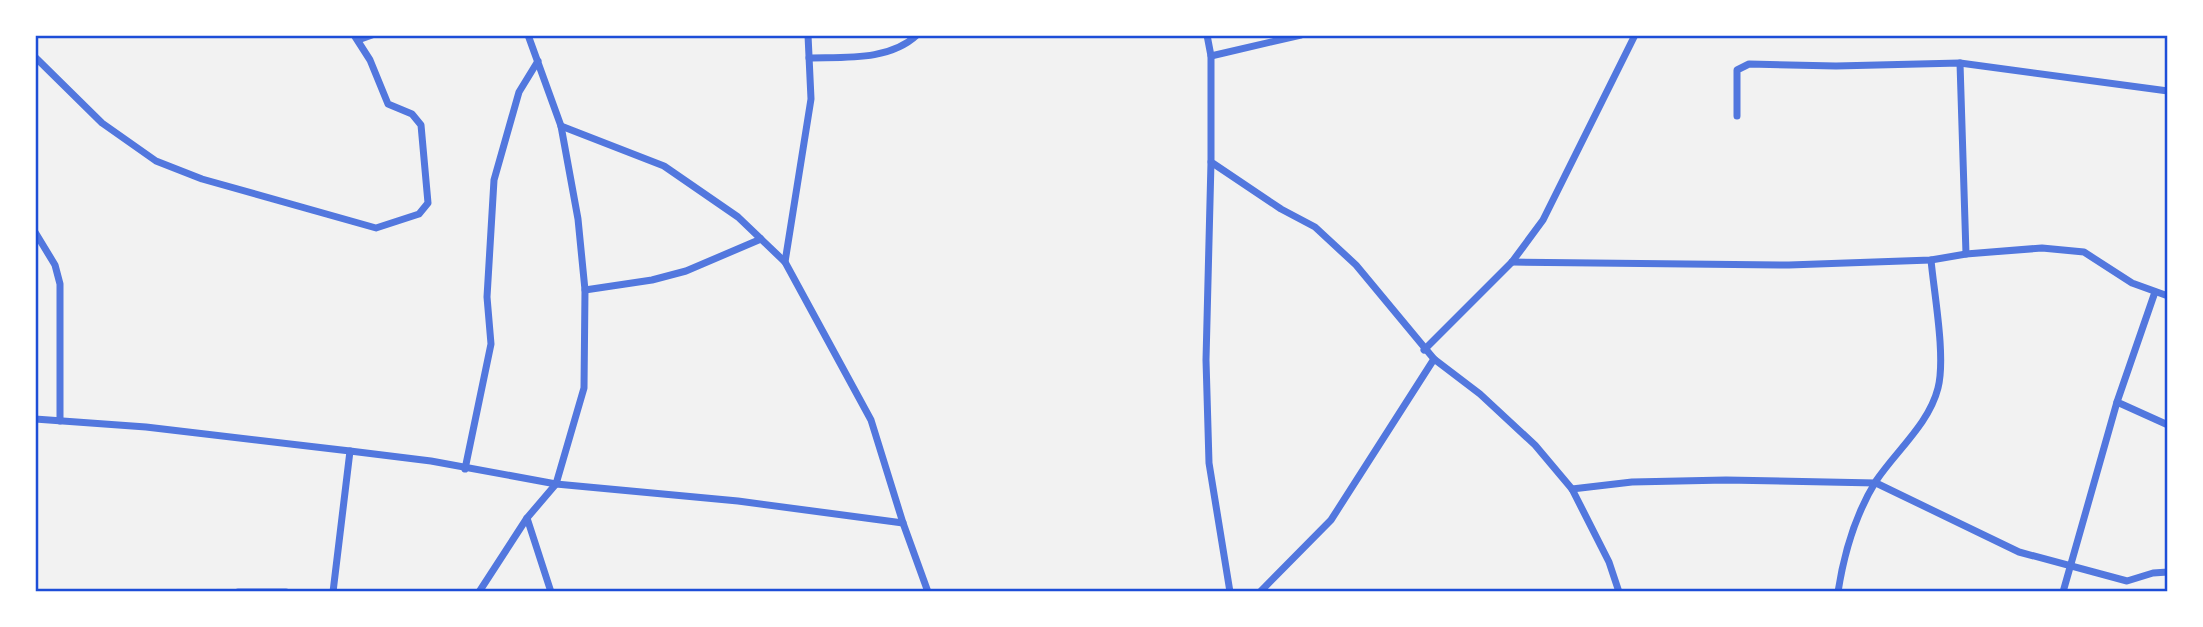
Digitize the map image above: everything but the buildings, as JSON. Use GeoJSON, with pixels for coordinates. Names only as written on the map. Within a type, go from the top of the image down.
{"type":"FeatureCollection","features":[{"type":"Feature","properties":{"kind":"street"},"geometry":{"type":"LineString","coordinates":[[35,57],[103,123],[156,161],[202,179],[376,228],[424,209],[428,203],[418,119],[388,104],[381,81],[356,38],[372,35]]}},
{"type":"Feature","properties":{"kind":"street"},"geometry":{"type":"LineString","coordinates":[[479,592],[527,518],[556,484],[584,388],[585,290],[578,219],[561,126],[528,35]]}},
{"type":"Feature","properties":{"kind":"street"},"geometry":{"type":"LineString","coordinates":[[785,262],[811,99],[808,35]]}},
{"type":"Feature","properties":{"kind":"street"},"geometry":{"type":"LineString","coordinates":[[809,58],[865,57],[903,48],[917,35]]}},
{"type":"Feature","properties":{"kind":"street"},"geometry":{"type":"LineString","coordinates":[[1207,35],[1211,56],[1206,360],[1209,463],[1230,592]]}},
{"type":"Feature","properties":{"kind":"street"},"geometry":{"type":"LineString","coordinates":[[1211,56],[1301,35]]}},
{"type":"Feature","properties":{"kind":"street"},"geometry":{"type":"LineString","coordinates":[[1424,350],[1512,262],[1555,200],[1586,131],[1618,75],[1635,35]]}},
{"type":"Feature","properties":{"kind":"street"},"geometry":{"type":"LineString","coordinates":[[465,469],[491,344],[487,297],[494,180],[519,92],[538,61]]}},
{"type":"Feature","properties":{"kind":"street"},"geometry":{"type":"LineString","coordinates":[[1737,116],[1737,69],[1742,65],[1960,63],[2168,91]]}},
{"type":"Feature","properties":{"kind":"street"},"geometry":{"type":"LineString","coordinates":[[1960,63],[1966,254]]}},
{"type":"Feature","properties":{"kind":"street"},"geometry":{"type":"LineString","coordinates":[[561,126],[664,166],[738,217],[785,262],[872,420],[903,523],[928,592]]}},
{"type":"Feature","properties":{"kind":"street"},"geometry":{"type":"LineString","coordinates":[[1211,162],[1281,209],[1315,226],[1356,265],[1424,350],[1480,394],[1535,445],[1572,489],[1609,562],[1619,592]]}},
{"type":"Feature","properties":{"kind":"street"},"geometry":{"type":"LineString","coordinates":[[35,232],[55,265],[60,284],[60,421]]}},
{"type":"Feature","properties":{"kind":"street"},"geometry":{"type":"LineString","coordinates":[[585,290],[652,280],[686,271],[761,239]]}},
{"type":"Feature","properties":{"kind":"street"},"geometry":{"type":"LineString","coordinates":[[1512,262],[1789,265],[1931,260],[1966,254],[2042,248],[2084,252],[2132,284],[2168,296]]}},
{"type":"Feature","properties":{"kind":"street"},"geometry":{"type":"LineString","coordinates":[[1838,592],[1850,537],[1876,483],[1928,411],[1938,386],[1939,345],[1931,260]]}},
{"type":"Feature","properties":{"kind":"street"},"geometry":{"type":"LineString","coordinates":[[2063,592],[2073,567],[2118,402],[2155,292]]}},
{"type":"Feature","properties":{"kind":"street"},"geometry":{"type":"LineString","coordinates":[[1261,592],[1331,520],[1434,359]]}},
{"type":"Feature","properties":{"kind":"street"},"geometry":{"type":"LineString","coordinates":[[2118,402],[2168,425]]}},
{"type":"Feature","properties":{"kind":"street"},"geometry":{"type":"LineString","coordinates":[[35,419],[146,427],[431,461],[556,484],[738,501],[903,523]]}},
{"type":"Feature","properties":{"kind":"street"},"geometry":{"type":"LineString","coordinates":[[333,592],[350,452]]}},
{"type":"Feature","properties":{"kind":"street"},"geometry":{"type":"LineString","coordinates":[[1572,489],[1632,482],[1726,480],[1876,483],[2020,552],[2127,581],[2152,573],[2168,572]]}},
{"type":"Feature","properties":{"kind":"street"},"geometry":{"type":"LineString","coordinates":[[527,518],[551,592]]}},
{"type":"Feature","properties":{"kind":"street"},"geometry":{"type":"LineString","coordinates":[[238,592],[286,592]]}}]}
